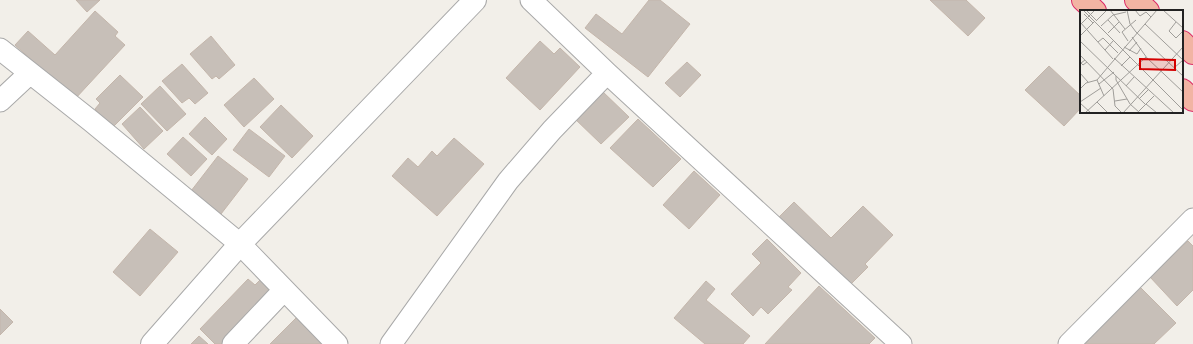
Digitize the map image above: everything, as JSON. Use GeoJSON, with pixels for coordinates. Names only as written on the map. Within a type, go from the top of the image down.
{"type":"FeatureCollection","features":[{"type":"Feature","properties":{"kind":"highway"},"geometry":{"type":"LineString","coordinates":[[1083,0],[1094,10]]}},
{"type":"Feature","properties":{"kind":"highway"},"geometry":{"type":"LineString","coordinates":[[1136,0],[1147,10]]}},
{"type":"Feature","properties":{"kind":"highway"},"geometry":{"type":"LineString","coordinates":[[1183,43],[1193,53]]}},
{"type":"Feature","properties":{"kind":"highway"},"geometry":{"type":"LineString","coordinates":[[1183,91],[1193,100]]}},
{"type":"Feature","properties":{"kind":"street"},"geometry":{"type":"LineString","coordinates":[[152,344],[240,244],[474,0]]}},
{"type":"Feature","properties":{"kind":"street"},"geometry":{"type":"LineString","coordinates":[[530,0],[901,344]]}},
{"type":"Feature","properties":{"kind":"street"},"geometry":{"type":"LineString","coordinates":[[0,49],[97,126],[240,244],[337,344]]}},
{"type":"Feature","properties":{"kind":"street"},"geometry":{"type":"LineString","coordinates":[[0,101],[30,73]]}},
{"type":"Feature","properties":{"kind":"street"},"geometry":{"type":"LineString","coordinates":[[391,344],[508,181],[552,130],[607,73]]}},
{"type":"Feature","properties":{"kind":"street"},"geometry":{"type":"LineString","coordinates":[[1069,344],[1193,219]]}},
{"type":"Feature","properties":{"kind":"street"},"geometry":{"type":"LineString","coordinates":[[233,344],[284,290]]}},
{"type":"Feature","properties":{"kind":"building"},"geometry":{"type":"Polygon","coordinates":[[[76,0],[100,0],[87,12],[76,0]]]}},
{"type":"Feature","properties":{"kind":"building"},"geometry":{"type":"Polygon","coordinates":[[[649,0],[660,0],[690,24],[648,77],[585,28],[596,14],[622,34],[649,0]]]}},
{"type":"Feature","properties":{"kind":"building"},"geometry":{"type":"Polygon","coordinates":[[[930,0],[966,0],[985,18],[968,36],[930,0]]]}},
{"type":"Feature","properties":{"kind":"building"},"geometry":{"type":"Polygon","coordinates":[[[95,11],[118,32],[115,36],[125,45],[75,99],[15,45],[28,31],[55,55],[95,11]]]}},
{"type":"Feature","properties":{"kind":"building"},"geometry":{"type":"Polygon","coordinates":[[[211,36],[235,65],[219,79],[216,76],[212,79],[190,54],[211,36]]]}},
{"type":"Feature","properties":{"kind":"building"},"geometry":{"type":"Polygon","coordinates":[[[540,41],[554,54],[560,48],[580,67],[540,110],[506,78],[540,41]]]}},
{"type":"Feature","properties":{"kind":"building"},"geometry":{"type":"Polygon","coordinates":[[[687,62],[701,75],[680,97],[665,83],[687,62]]]}},
{"type":"Feature","properties":{"kind":"building"},"geometry":{"type":"Polygon","coordinates":[[[182,64],[208,93],[195,104],[189,98],[182,103],[162,81],[182,64]]]}},
{"type":"Feature","properties":{"kind":"building"},"geometry":{"type":"Polygon","coordinates":[[[1049,66],[1080,95],[1080,109],[1064,126],[1025,90],[1049,66]]]}},
{"type":"Feature","properties":{"kind":"building"},"geometry":{"type":"Polygon","coordinates":[[[120,75],[143,97],[113,127],[95,109],[100,103],[96,99],[120,75]]]}},
{"type":"Feature","properties":{"kind":"building"},"geometry":{"type":"Polygon","coordinates":[[[254,78],[274,99],[244,127],[224,105],[254,78]]]}},
{"type":"Feature","properties":{"kind":"building"},"geometry":{"type":"Polygon","coordinates":[[[160,86],[186,114],[167,131],[141,104],[160,86]]]}},
{"type":"Feature","properties":{"kind":"building"},"geometry":{"type":"Polygon","coordinates":[[[601,90],[629,117],[601,144],[573,117],[601,90]]]}},
{"type":"Feature","properties":{"kind":"building"},"geometry":{"type":"Polygon","coordinates":[[[281,105],[313,136],[292,158],[260,127],[281,105]]]}},
{"type":"Feature","properties":{"kind":"building"},"geometry":{"type":"Polygon","coordinates":[[[140,107],[163,131],[144,149],[122,124],[140,107]]]}},
{"type":"Feature","properties":{"kind":"building"},"geometry":{"type":"Polygon","coordinates":[[[205,117],[227,139],[212,155],[189,134],[205,117]]]}},
{"type":"Feature","properties":{"kind":"building"},"geometry":{"type":"Polygon","coordinates":[[[638,119],[681,159],[653,187],[610,148],[638,119]]]}},
{"type":"Feature","properties":{"kind":"building"},"geometry":{"type":"Polygon","coordinates":[[[249,129],[285,156],[269,177],[233,150],[249,129]]]}},
{"type":"Feature","properties":{"kind":"building"},"geometry":{"type":"Polygon","coordinates":[[[183,137],[207,159],[191,176],[167,154],[183,137]]]}},
{"type":"Feature","properties":{"kind":"building"},"geometry":{"type":"Polygon","coordinates":[[[454,138],[484,164],[437,216],[392,176],[408,158],[418,167],[432,151],[437,156],[454,138]]]}},
{"type":"Feature","properties":{"kind":"building"},"geometry":{"type":"Polygon","coordinates":[[[218,156],[248,179],[221,214],[191,191],[218,156]]]}},
{"type":"Feature","properties":{"kind":"building"},"geometry":{"type":"Polygon","coordinates":[[[694,171],[720,195],[689,229],[663,205],[694,171]]]}},
{"type":"Feature","properties":{"kind":"building"},"geometry":{"type":"Polygon","coordinates":[[[794,202],[831,238],[863,206],[893,235],[865,264],[868,267],[846,289],[776,220],[794,202]]]}},
{"type":"Feature","properties":{"kind":"building"},"geometry":{"type":"Polygon","coordinates":[[[150,229],[178,252],[140,296],[113,272],[150,229]]]}},
{"type":"Feature","properties":{"kind":"building"},"geometry":{"type":"Polygon","coordinates":[[[767,239],[801,273],[788,287],[792,290],[768,314],[761,307],[753,316],[731,294],[761,263],[752,254],[767,239]]]}},
{"type":"Feature","properties":{"kind":"building"},"geometry":{"type":"Polygon","coordinates":[[[1188,241],[1193,246],[1193,290],[1177,306],[1150,277],[1188,241]]]}},
{"type":"Feature","properties":{"kind":"building"},"geometry":{"type":"Polygon","coordinates":[[[248,279],[255,285],[260,280],[272,291],[222,344],[215,344],[200,329],[248,279]]]}},
{"type":"Feature","properties":{"kind":"building"},"geometry":{"type":"Polygon","coordinates":[[[706,281],[715,289],[706,300],[750,336],[743,344],[705,344],[674,318],[706,281]]]}},
{"type":"Feature","properties":{"kind":"building"},"geometry":{"type":"Polygon","coordinates":[[[1138,285],[1176,323],[1154,344],[1076,344],[1138,285]]]}},
{"type":"Feature","properties":{"kind":"building"},"geometry":{"type":"Polygon","coordinates":[[[819,286],[875,338],[869,344],[765,344],[819,286]]]}},
{"type":"Feature","properties":{"kind":"building"},"geometry":{"type":"Polygon","coordinates":[[[0,309],[13,322],[0,335],[0,309]]]}},
{"type":"Feature","properties":{"kind":"building"},"geometry":{"type":"Polygon","coordinates":[[[299,315],[325,341],[321,344],[270,344],[299,315]]]}},
{"type":"Feature","properties":{"kind":"building"},"geometry":{"type":"Polygon","coordinates":[[[199,336],[208,344],[191,344],[199,336]]]}}]}
